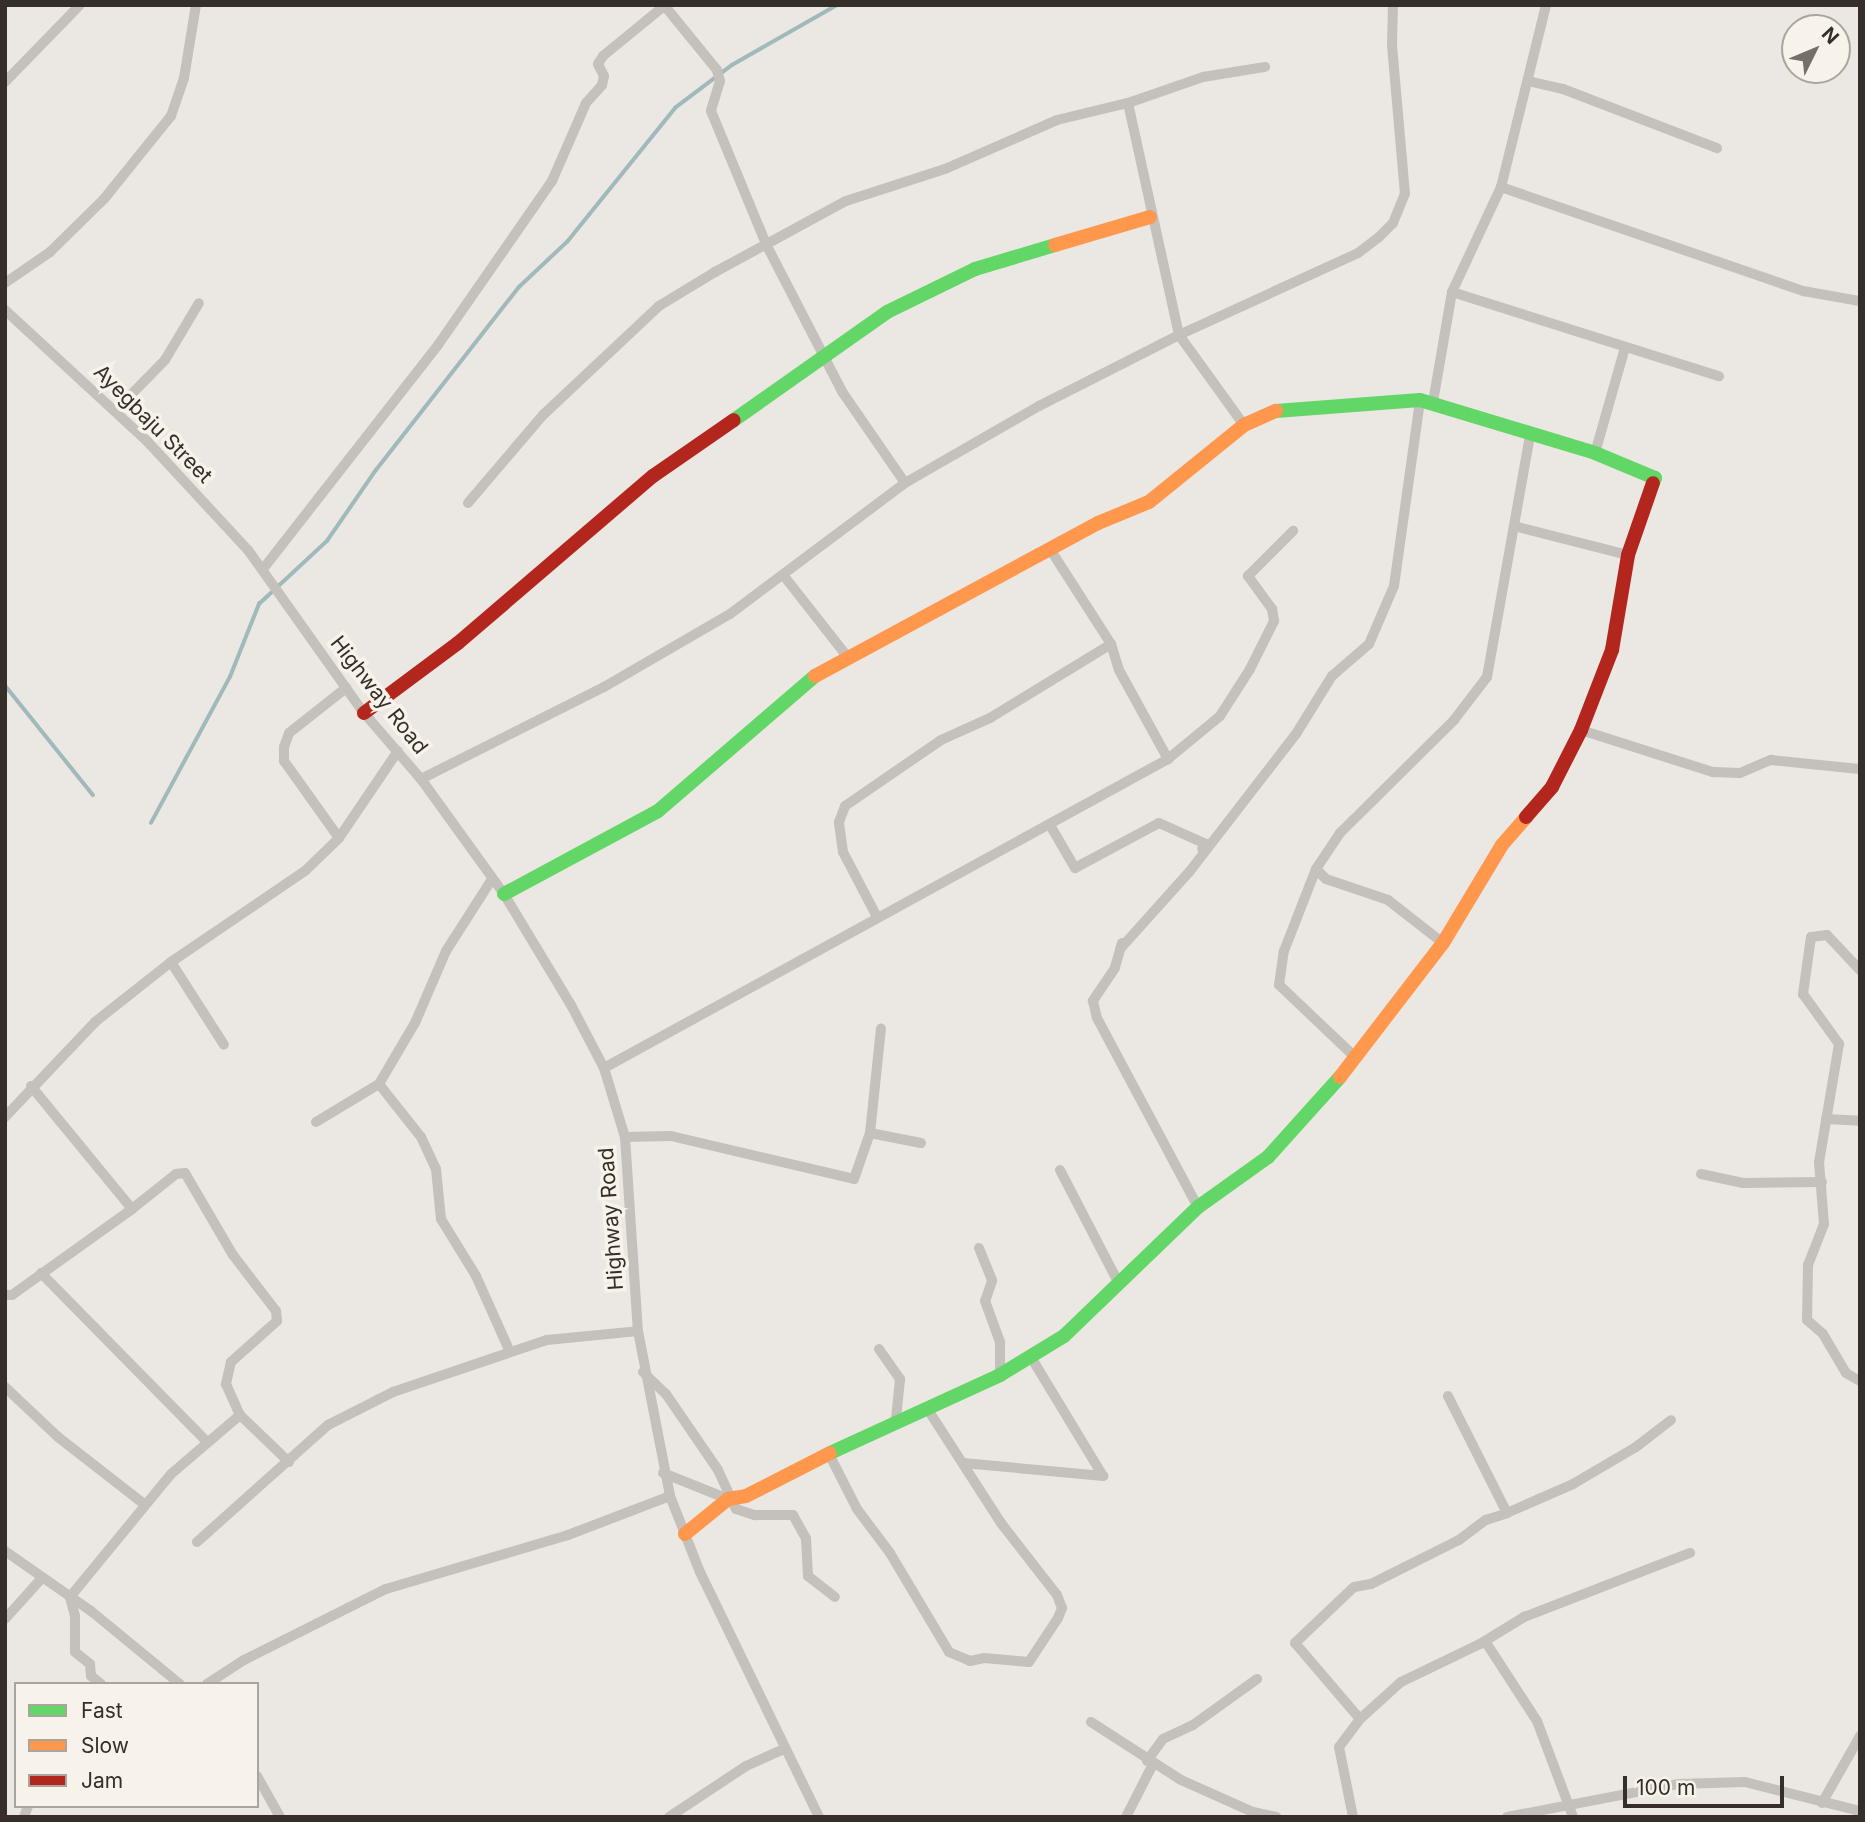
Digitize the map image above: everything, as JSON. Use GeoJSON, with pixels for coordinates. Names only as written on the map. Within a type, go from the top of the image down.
{"type":"FeatureCollection","features":[{"type":"Feature","properties":{"kind":"street"},"geometry":{"type":"LineString","coordinates":[[5,82],[80,5]]}},
{"type":"Feature","properties":{"kind":"street"},"geometry":{"type":"LineString","coordinates":[[5,283],[50,252],[104,199],[172,116],[184,78],[196,5]]}},
{"type":"Feature","properties":{"kind":"street"},"geometry":{"type":"LineString","coordinates":[[421,779],[604,687],[730,614],[905,483],[1179,335],[1358,253],[1393,223],[1405,194],[1406,173],[1392,45],[1394,5]]}},
{"type":"Feature","properties":{"kind":"street"},"geometry":{"type":"LineString","coordinates":[[1120,949],[1190,871],[1296,734],[1332,676],[1369,644],[1394,586],[1426,401],[1452,292],[1502,187],[1546,5]]}},
{"type":"Feature","properties":{"kind":"street"},"geometry":{"type":"LineString","coordinates":[[264,571],[438,345],[552,181],[586,103],[602,85],[604,76],[598,64],[603,56],[664,6],[718,70],[720,81],[711,111],[767,246],[825,357],[877,447],[905,483]]}},
{"type":"Feature","properties":{"kind":"street"},"geometry":{"type":"LineString","coordinates":[[468,503],[542,415],[659,306],[846,201],[945,169],[1057,120],[1128,103],[1203,77],[1265,67]]}},
{"type":"Feature","properties":{"kind":"street"},"geometry":{"type":"LineString","coordinates":[[1528,81],[1563,89],[1717,148]]}},
{"type":"Feature","properties":{"kind":"street"},"geometry":{"type":"LineString","coordinates":[[1128,103],[1150,217],[1179,335],[1244,425]]}},
{"type":"Feature","properties":{"kind":"street"},"geometry":{"type":"LineString","coordinates":[[1502,187],[1803,290],[1860,301]]}},
{"type":"Feature","properties":{"kind":"street"},"geometry":{"type":"LineString","coordinates":[[364,713],[458,643],[653,476],[887,313],[975,269],[1150,217]]}},
{"type":"Feature","properties":{"kind":"street"},"geometry":{"type":"LineString","coordinates":[[1452,292],[1718,376]]}},
{"type":"Feature","properties":{"kind":"street"},"geometry":{"type":"LineString","coordinates":[[116,410],[165,360],[199,303]]}},
{"type":"Feature","properties":{"kind":"street","name":"Ayegbaju Street"},"geometry":{"type":"LineString","coordinates":[[5,310],[116,410],[264,571],[284,603]]}},
{"type":"Feature","properties":{"kind":"street"},"geometry":{"type":"LineString","coordinates":[[1595,453],[1625,348]]}},
{"type":"Feature","properties":{"kind":"street"},"geometry":{"type":"LineString","coordinates":[[503,894],[658,811],[818,673],[846,655],[1050,549],[1149,502],[1244,425],[1271,411],[1350,402],[1426,401],[1595,453],[1655,478],[1628,555],[1612,650],[1581,730],[1552,786],[1502,845],[1443,943],[1310,1115],[1268,1157],[1198,1207],[1064,1336],[1000,1375],[896,1419],[830,1456],[746,1496],[728,1499],[685,1534]]}},
{"type":"Feature","properties":{"kind":"street"},"geometry":{"type":"LineString","coordinates":[[1355,1057],[1279,985],[1284,951],[1297,927],[1315,869],[1340,833],[1454,720],[1487,677],[1530,435]]}},
{"type":"Feature","properties":{"kind":"street"},"geometry":{"type":"LineString","coordinates":[[1514,526],[1628,555]]}},
{"type":"Feature","properties":{"kind":"street"},"geometry":{"type":"LineString","coordinates":[[604,1068],[1168,759],[1220,716],[1250,669],[1274,621],[1248,576],[1293,531]]}},
{"type":"Feature","properties":{"kind":"street"},"geometry":{"type":"LineString","coordinates":[[1050,549],[1111,644],[1119,670],[1168,759]]}},
{"type":"Feature","properties":{"kind":"street"},"geometry":{"type":"LineString","coordinates":[[784,576],[846,655]]}},
{"type":"Feature","properties":{"kind":"street","name":"Highway Road"},"geometry":{"type":"LineString","coordinates":[[284,603],[364,713],[421,779],[492,878],[571,1005],[604,1068],[625,1137],[638,1331],[643,1372],[663,1474],[685,1534],[784,1749],[819,1817]]}},
{"type":"Feature","properties":{"kind":"street"},"geometry":{"type":"LineString","coordinates":[[877,917],[843,852],[839,822],[845,806],[941,740],[990,718],[1111,644]]}},
{"type":"Feature","properties":{"kind":"street"},"geometry":{"type":"LineString","coordinates":[[339,838],[284,761],[284,747],[289,733],[346,688]]}},
{"type":"Feature","properties":{"kind":"street"},"geometry":{"type":"LineString","coordinates":[[1581,730],[1713,772],[1740,773],[1771,760],[1860,769]]}},
{"type":"Feature","properties":{"kind":"street"},"geometry":{"type":"LineString","coordinates":[[5,1117],[31,1086],[95,1022],[171,962],[305,871],[339,838],[398,751]]}},
{"type":"Feature","properties":{"kind":"street"},"geometry":{"type":"LineString","coordinates":[[1050,825],[1075,868],[1159,823],[1206,844],[1122,940],[1115,968],[1093,1001],[1097,1018],[1198,1207]]}},
{"type":"Feature","properties":{"kind":"street"},"geometry":{"type":"LineString","coordinates":[[1315,869],[1326,879],[1388,900],[1443,943]]}},
{"type":"Feature","properties":{"kind":"street"},"geometry":{"type":"LineString","coordinates":[[316,1122],[379,1084],[415,1023],[446,951],[492,878]]}},
{"type":"Feature","properties":{"kind":"street"},"geometry":{"type":"LineString","coordinates":[[1860,970],[1827,935],[1819,932],[1811,937],[1803,994],[1839,1044],[1819,1162],[1824,1224],[1808,1265],[1807,1320],[1823,1334],[1846,1373],[1860,1381]]}},
{"type":"Feature","properties":{"kind":"street"},"geometry":{"type":"LineString","coordinates":[[171,962],[224,1045]]}},
{"type":"Feature","properties":{"kind":"street"},"geometry":{"type":"LineString","coordinates":[[625,1137],[671,1136],[850,1179],[857,1176],[870,1133],[881,1029]]}},
{"type":"Feature","properties":{"kind":"street"},"geometry":{"type":"LineString","coordinates":[[379,1084],[421,1137],[436,1169],[441,1219],[476,1276],[510,1352]]}},
{"type":"Feature","properties":{"kind":"street"},"geometry":{"type":"LineString","coordinates":[[31,1086],[132,1209]]}},
{"type":"Feature","properties":{"kind":"street"},"geometry":{"type":"LineString","coordinates":[[1826,1119],[1860,1121]]}},
{"type":"Feature","properties":{"kind":"street"},"geometry":{"type":"LineString","coordinates":[[870,1133],[921,1143]]}},
{"type":"Feature","properties":{"kind":"street"},"geometry":{"type":"LineString","coordinates":[[1060,1170],[1118,1282]]}},
{"type":"Feature","properties":{"kind":"street"},"geometry":{"type":"LineString","coordinates":[[5,1295],[132,1209],[176,1174],[185,1173],[233,1255],[276,1311],[277,1321],[246,1347],[225,1372],[240,1416],[289,1462]]}},
{"type":"Feature","properties":{"kind":"street"},"geometry":{"type":"LineString","coordinates":[[1701,1174],[1743,1183],[1822,1182]]}},
{"type":"Feature","properties":{"kind":"street"},"geometry":{"type":"LineString","coordinates":[[979,1248],[992,1281],[985,1301],[1000,1342],[1000,1375]]}},
{"type":"Feature","properties":{"kind":"street"},"geometry":{"type":"LineString","coordinates":[[41,1273],[207,1442]]}},
{"type":"Feature","properties":{"kind":"street"},"geometry":{"type":"LineString","coordinates":[[197,1542],[237,1503],[289,1462],[328,1425],[393,1392],[547,1340],[638,1331]]}},
{"type":"Feature","properties":{"kind":"street"},"geometry":{"type":"LineString","coordinates":[[878,1349],[900,1379],[896,1419]]}},
{"type":"Feature","properties":{"kind":"street"},"geometry":{"type":"LineString","coordinates":[[963,1463],[1103,1476],[1031,1357]]}},
{"type":"Feature","properties":{"kind":"street"},"geometry":{"type":"LineString","coordinates":[[643,1372],[666,1394],[718,1470],[728,1499]]}},
{"type":"Feature","properties":{"kind":"street"},"geometry":{"type":"LineString","coordinates":[[5,1387],[58,1437],[144,1504]]}},
{"type":"Feature","properties":{"kind":"street"},"geometry":{"type":"LineString","coordinates":[[1448,1396],[1507,1513]]}},
{"type":"Feature","properties":{"kind":"street"},"geometry":{"type":"LineString","coordinates":[[830,1456],[857,1509],[890,1553],[946,1648],[970,1661],[984,1658],[1024,1665],[1032,1659],[1062,1608],[927,1408]]}},
{"type":"Feature","properties":{"kind":"street"},"geometry":{"type":"LineString","coordinates":[[70,1597],[144,1504],[207,1442],[240,1416]]}},
{"type":"Feature","properties":{"kind":"street"},"geometry":{"type":"LineString","coordinates":[[1360,1719],[1295,1643],[1354,1587],[1370,1584],[1459,1540],[1486,1520],[1573,1484],[1636,1447],[1671,1420]]}},
{"type":"Feature","properties":{"kind":"street"},"geometry":{"type":"LineString","coordinates":[[663,1474],[728,1499],[746,1514],[793,1515],[806,1538],[808,1576],[835,1597]]}},
{"type":"Feature","properties":{"kind":"street"},"geometry":{"type":"LineString","coordinates":[[210,1682],[244,1660],[386,1589],[568,1535],[670,1496]]}},
{"type":"Feature","properties":{"kind":"street"},"geometry":{"type":"LineString","coordinates":[[5,1551],[70,1597],[177,1682]]}},
{"type":"Feature","properties":{"kind":"street"},"geometry":{"type":"LineString","coordinates":[[1353,1817],[1339,1747],[1360,1719],[1401,1682],[1485,1642],[1524,1617],[1690,1553]]}},
{"type":"Feature","properties":{"kind":"street"},"geometry":{"type":"LineString","coordinates":[[5,1619],[41,1579]]}},
{"type":"Feature","properties":{"kind":"street"},"geometry":{"type":"LineString","coordinates":[[70,1597],[75,1616],[75,1651],[90,1664],[91,1676],[98,1682]]}},
{"type":"Feature","properties":{"kind":"street"},"geometry":{"type":"LineString","coordinates":[[1485,1642],[1537,1721],[1573,1817]]}},
{"type":"Feature","properties":{"kind":"street"},"geometry":{"type":"LineString","coordinates":[[1126,1817],[1163,1739],[1193,1725],[1257,1679]]}},
{"type":"Feature","properties":{"kind":"street"},"geometry":{"type":"LineString","coordinates":[[1091,1722],[1150,1763],[1215,1796],[1276,1817]]}},
{"type":"Feature","properties":{"kind":"street"},"geometry":{"type":"LineString","coordinates":[[1822,1803],[1860,1736]]}},
{"type":"Feature","properties":{"kind":"street"},"geometry":{"type":"LineString","coordinates":[[669,1817],[746,1766],[784,1749]]}},
{"type":"Feature","properties":{"kind":"street"},"geometry":{"type":"LineString","coordinates":[[259,1780],[280,1817]]}},
{"type":"Feature","properties":{"kind":"street"},"geometry":{"type":"LineString","coordinates":[[1507,1817],[1679,1784],[1745,1782],[1860,1811]]}},
{"type":"Feature","properties":{"kind":"waterway"},"geometry":{"type":"LineString","coordinates":[[151,823],[230,677],[259,604],[327,541],[376,470],[519,287],[567,242],[675,108],[732,65],[837,5]]}},
{"type":"Feature","properties":{"kind":"waterway"},"geometry":{"type":"LineString","coordinates":[[5,685],[93,795]]}},
{"type":"Feature","properties":{"kind":"traffic: fast"},"geometry":{"type":"LineString","coordinates":[[734,420],[887,312],[975,269],[1055,245]]}},
{"type":"Feature","properties":{"kind":"traffic: fast"},"geometry":{"type":"LineString","coordinates":[[1276,411],[1420,400],[1595,453],[1655,478],[1653,483]]}},
{"type":"Feature","properties":{"kind":"traffic: fast"},"geometry":{"type":"LineString","coordinates":[[504,894],[658,811],[815,676]]}},
{"type":"Feature","properties":{"kind":"traffic: fast"},"geometry":{"type":"LineString","coordinates":[[830,1453],[1000,1375],[1064,1336],[1198,1207],[1268,1157],[1340,1077]]}},
{"type":"Feature","properties":{"kind":"traffic: slow"},"geometry":{"type":"LineString","coordinates":[[1055,245],[1150,217]]}},
{"type":"Feature","properties":{"kind":"traffic: slow"},"geometry":{"type":"LineString","coordinates":[[815,676],[1098,523],[1149,502],[1244,425],[1276,411]]}},
{"type":"Feature","properties":{"kind":"traffic: slow"},"geometry":{"type":"LineString","coordinates":[[1340,1077],[1443,943],[1502,845],[1526,817]]}},
{"type":"Feature","properties":{"kind":"traffic: slow"},"geometry":{"type":"LineString","coordinates":[[685,1534],[728,1499],[746,1496],[830,1453]]}},
{"type":"Feature","properties":{"kind":"traffic: jam"},"geometry":{"type":"LineString","coordinates":[[364,713],[458,643],[653,476],[734,420]]}},
{"type":"Feature","properties":{"kind":"traffic: jam"},"geometry":{"type":"LineString","coordinates":[[1526,817],[1552,787],[1581,730],[1612,650],[1628,555],[1653,483]]}}]}
